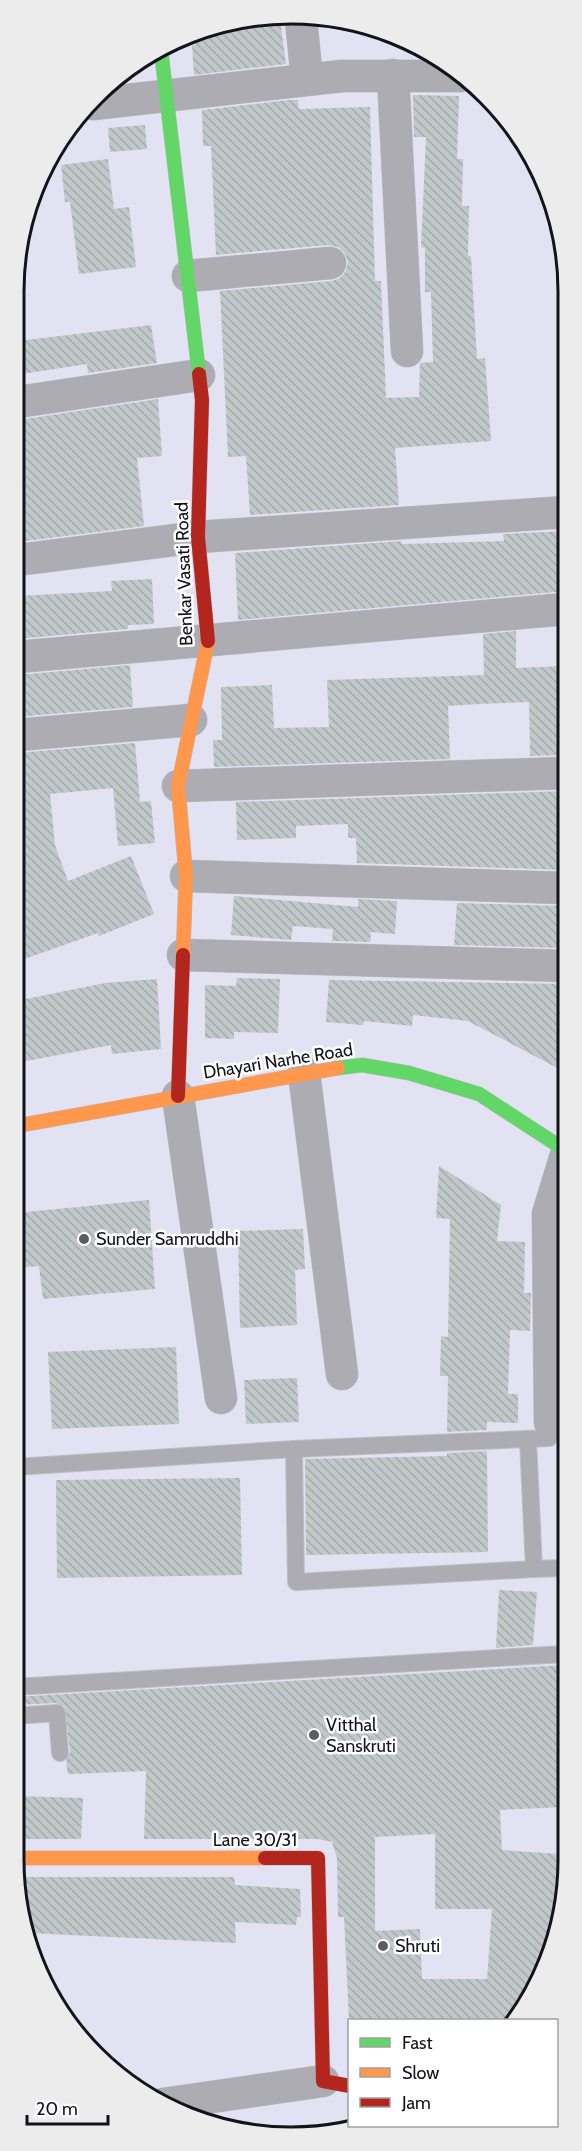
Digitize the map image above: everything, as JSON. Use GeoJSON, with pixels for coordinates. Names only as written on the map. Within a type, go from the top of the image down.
{"type":"FeatureCollection","features":[{"type":"Feature","properties":{"kind":"street"},"geometry":{"type":"LineString","coordinates":[[302,25],[308,79]]}},
{"type":"Feature","properties":{"kind":"street","name":"Benkar Vasati Road"},"geometry":{"type":"LineString","coordinates":[[162,58],[202,400],[198,537],[208,641],[178,786],[186,876],[178,1096]]}},
{"type":"Feature","properties":{"kind":"street"},"geometry":{"type":"LineString","coordinates":[[393,75],[407,351]]}},
{"type":"Feature","properties":{"kind":"street"},"geometry":{"type":"LineString","coordinates":[[101,103],[308,79],[393,75],[449,76]]}},
{"type":"Feature","properties":{"kind":"street"},"geometry":{"type":"LineString","coordinates":[[188,276],[330,263]]}},
{"type":"Feature","properties":{"kind":"street"},"geometry":{"type":"LineString","coordinates":[[24,401],[199,375]]}},
{"type":"Feature","properties":{"kind":"street"},"geometry":{"type":"LineString","coordinates":[[24,559],[198,537],[558,513]]}},
{"type":"Feature","properties":{"kind":"street"},"geometry":{"type":"LineString","coordinates":[[24,656],[558,610]]}},
{"type":"Feature","properties":{"kind":"street"},"geometry":{"type":"LineString","coordinates":[[24,734],[191,720]]}},
{"type":"Feature","properties":{"kind":"street"},"geometry":{"type":"LineString","coordinates":[[178,786],[558,773]]}},
{"type":"Feature","properties":{"kind":"street"},"geometry":{"type":"LineString","coordinates":[[186,876],[558,888]]}},
{"type":"Feature","properties":{"kind":"street"},"geometry":{"type":"LineString","coordinates":[[183,956],[558,966]]}},
{"type":"Feature","properties":{"kind":"street","name":"Dhayari Narhe Road"},"geometry":{"type":"LineString","coordinates":[[24,1125],[304,1073],[362,1065],[409,1073],[479,1094],[558,1145]]}},
{"type":"Feature","properties":{"kind":"street"},"geometry":{"type":"LineString","coordinates":[[304,1073],[342,1374]]}},
{"type":"Feature","properties":{"kind":"street"},"geometry":{"type":"LineString","coordinates":[[178,1096],[221,1398]]}},
{"type":"Feature","properties":{"kind":"street"},"geometry":{"type":"LineString","coordinates":[[539,1431],[548,1214],[558,1181]]}},
{"type":"Feature","properties":{"kind":"street","name":"Lane 30/31"},"geometry":{"type":"LineString","coordinates":[[24,1858],[318,1858],[336,2084]]}},
{"type":"Feature","properties":{"kind":"street"},"geometry":{"type":"LineString","coordinates":[[179,2102],[336,2084]]}},
{"type":"Feature","properties":{"kind":"lane"},"geometry":{"type":"LineString","coordinates":[[24,1466],[539,1431],[534,1569]]}},
{"type":"Feature","properties":{"kind":"lane"},"geometry":{"type":"LineString","coordinates":[[294,1449],[296,1582],[558,1568]]}},
{"type":"Feature","properties":{"kind":"lane"},"geometry":{"type":"LineString","coordinates":[[24,1686],[558,1654]]}},
{"type":"Feature","properties":{"kind":"lane"},"geometry":{"type":"LineString","coordinates":[[24,1715],[57,1713],[60,1753]]}},
{"type":"Feature","properties":{"kind":"building"},"geometry":{"type":"Polygon","coordinates":[[[281,25],[286,64],[194,75],[192,45],[196,45],[196,42],[222,33],[256,26],[281,25]]]}},
{"type":"Feature","properties":{"kind":"building"},"geometry":{"type":"Polygon","coordinates":[[[413,95],[459,96],[457,159],[463,159],[462,206],[469,206],[468,256],[471,256],[477,359],[485,358],[491,441],[395,448],[399,505],[250,515],[246,456],[228,457],[220,291],[332,281],[340,278],[346,271],[348,261],[344,252],[338,247],[328,245],[216,255],[211,146],[203,146],[202,110],[288,100],[298,100],[299,109],[370,107],[375,281],[381,281],[386,398],[419,397],[420,363],[433,362],[431,292],[425,292],[425,248],[421,247],[426,137],[414,137],[413,95]]]}},
{"type":"Feature","properties":{"kind":"building"},"geometry":{"type":"Polygon","coordinates":[[[145,125],[147,149],[110,152],[108,128],[145,125]]]}},
{"type":"Feature","properties":{"kind":"building"},"geometry":{"type":"Polygon","coordinates":[[[108,159],[114,209],[129,207],[136,267],[79,274],[70,202],[65,202],[61,165],[108,159]]]}},
{"type":"Feature","properties":{"kind":"building"},"geometry":{"type":"Polygon","coordinates":[[[151,325],[157,363],[88,373],[87,364],[24,374],[24,340],[151,325]]]}},
{"type":"Feature","properties":{"kind":"building"},"geometry":{"type":"Polygon","coordinates":[[[158,399],[162,456],[137,458],[144,526],[24,541],[24,419],[158,399]]]}},
{"type":"Feature","properties":{"kind":"building"},"geometry":{"type":"Polygon","coordinates":[[[558,531],[558,592],[238,620],[235,553],[401,541],[402,544],[504,541],[503,534],[558,531]]]}},
{"type":"Feature","properties":{"kind":"building"},"geometry":{"type":"Polygon","coordinates":[[[152,579],[154,624],[128,625],[128,629],[24,638],[24,596],[112,591],[111,581],[152,579]]]}},
{"type":"Feature","properties":{"kind":"building"},"geometry":{"type":"Polygon","coordinates":[[[516,631],[516,668],[558,666],[558,755],[530,756],[529,702],[448,706],[450,759],[214,767],[213,740],[222,740],[221,687],[272,685],[274,728],[329,727],[327,680],[484,675],[483,634],[516,631]]]}},
{"type":"Feature","properties":{"kind":"building"},"geometry":{"type":"Polygon","coordinates":[[[130,665],[133,707],[24,716],[24,674],[130,665]]]}},
{"type":"Feature","properties":{"kind":"building"},"geometry":{"type":"Polygon","coordinates":[[[135,743],[140,802],[151,801],[155,843],[118,846],[113,788],[50,794],[55,845],[68,881],[131,856],[154,914],[99,936],[98,933],[24,959],[24,752],[135,743]]]}},
{"type":"Feature","properties":{"kind":"building"},"geometry":{"type":"Polygon","coordinates":[[[558,791],[558,870],[357,863],[356,838],[348,838],[348,824],[296,826],[296,838],[237,840],[236,802],[558,791]]]}},
{"type":"Feature","properties":{"kind":"building"},"geometry":{"type":"Polygon","coordinates":[[[234,896],[358,907],[358,899],[397,901],[395,934],[371,932],[370,942],[332,941],[333,929],[293,926],[291,940],[231,935],[234,896]]]}},
{"type":"Feature","properties":{"kind":"building"},"geometry":{"type":"Polygon","coordinates":[[[457,903],[558,906],[558,948],[454,945],[457,903]]]}},
{"type":"Feature","properties":{"kind":"building"},"geometry":{"type":"Polygon","coordinates":[[[237,978],[280,979],[278,1033],[234,1032],[234,1039],[205,1038],[205,985],[236,986],[237,978]]]}},
{"type":"Feature","properties":{"kind":"building"},"geometry":{"type":"Polygon","coordinates":[[[157,979],[161,1049],[112,1054],[111,1045],[24,1061],[24,999],[105,983],[157,979]]]}},
{"type":"Feature","properties":{"kind":"building"},"geometry":{"type":"Polygon","coordinates":[[[329,980],[558,984],[558,1068],[468,1021],[413,1015],[412,1026],[364,1021],[363,1025],[326,1022],[329,980]]]}},
{"type":"Feature","properties":{"kind":"building"},"geometry":{"type":"Polygon","coordinates":[[[439,1166],[501,1205],[497,1241],[525,1242],[524,1293],[531,1293],[530,1331],[510,1330],[508,1394],[518,1394],[518,1423],[487,1422],[487,1430],[447,1432],[448,1376],[440,1376],[441,1336],[448,1337],[450,1219],[436,1218],[439,1166]]]}},
{"type":"Feature","properties":{"kind":"building","name":"Sunder Samruddhi"},"geometry":{"type":"Polygon","coordinates":[[[149,1200],[155,1289],[43,1299],[39,1266],[24,1267],[24,1212],[149,1200]]]}},
{"type":"Feature","properties":{"kind":"building"},"geometry":{"type":"Polygon","coordinates":[[[303,1229],[305,1269],[295,1270],[297,1325],[240,1328],[238,1231],[303,1229]]]}},
{"type":"Feature","properties":{"kind":"building"},"geometry":{"type":"Polygon","coordinates":[[[176,1347],[179,1424],[52,1429],[48,1352],[176,1347]]]}},
{"type":"Feature","properties":{"kind":"building"},"geometry":{"type":"Polygon","coordinates":[[[297,1378],[299,1422],[246,1424],[244,1380],[297,1378]]]}},
{"type":"Feature","properties":{"kind":"building"},"geometry":{"type":"Polygon","coordinates":[[[487,1451],[488,1552],[306,1555],[305,1459],[447,1456],[447,1453],[487,1451]]]}},
{"type":"Feature","properties":{"kind":"building"},"geometry":{"type":"Polygon","coordinates":[[[240,1478],[242,1575],[57,1578],[56,1480],[240,1478]]]}},
{"type":"Feature","properties":{"kind":"building"},"geometry":{"type":"Polygon","coordinates":[[[499,1590],[537,1592],[533,1645],[496,1648],[499,1590]]]}},
{"type":"Feature","properties":{"kind":"building"},"geometry":{"type":"Polygon","coordinates":[[[558,1665],[558,1807],[500,1810],[502,1850],[558,1854],[556,1895],[544,1946],[522,1994],[506,2019],[349,2019],[344,1917],[338,1917],[337,1858],[332,1842],[318,1839],[144,1839],[146,1771],[68,1774],[66,1761],[70,1752],[65,1707],[56,1703],[24,1705],[24,1696],[558,1665]],[[435,1834],[375,1837],[375,1931],[420,1929],[422,1979],[487,1979],[492,1909],[435,1909],[435,1834]]]}},
{"type":"Feature","properties":{"kind":"building"},"geometry":{"type":"Polygon","coordinates":[[[24,1796],[83,1798],[81,1839],[24,1839],[24,1796]]]}},
{"type":"Feature","properties":{"kind":"building"},"geometry":{"type":"Polygon","coordinates":[[[25,1877],[234,1877],[235,1885],[300,1889],[301,1917],[297,1917],[296,1925],[235,1922],[236,1943],[34,1933],[26,1895],[25,1877]]]}},
{"type":"Feature","properties":{"kind":"traffic: fast"},"geometry":{"type":"LineString","coordinates":[[162,58],[199,374]]}},
{"type":"Feature","properties":{"kind":"traffic: fast"},"geometry":{"type":"LineString","coordinates":[[338,1068],[362,1065],[409,1073],[479,1094],[558,1145]]}},
{"type":"Feature","properties":{"kind":"traffic: slow"},"geometry":{"type":"LineString","coordinates":[[183,955],[186,876],[178,786],[208,641]]}},
{"type":"Feature","properties":{"kind":"traffic: slow"},"geometry":{"type":"LineString","coordinates":[[24,1125],[338,1068]]}},
{"type":"Feature","properties":{"kind":"traffic: slow"},"geometry":{"type":"LineString","coordinates":[[24,1858],[265,1858]]}},
{"type":"Feature","properties":{"kind":"traffic: jam"},"geometry":{"type":"LineString","coordinates":[[199,374],[202,400],[198,537],[208,641]]}},
{"type":"Feature","properties":{"kind":"traffic: jam"},"geometry":{"type":"LineString","coordinates":[[178,1096],[183,955]]}},
{"type":"Feature","properties":{"kind":"traffic: jam"},"geometry":{"type":"LineString","coordinates":[[265,1858],[318,1858],[323,2081],[348,2086]]}},
{"type":"Feature","properties":{"kind":"place","name":"Sunder Samruddhi"},"geometry":{"type":"Point","coordinates":[84,1239]}},
{"type":"Feature","properties":{"kind":"place","name":"Vitthal Sanskruti"},"geometry":{"type":"Point","coordinates":[314,1735]}},
{"type":"Feature","properties":{"kind":"place","name":"Shruti"},"geometry":{"type":"Point","coordinates":[383,1946]}}]}
